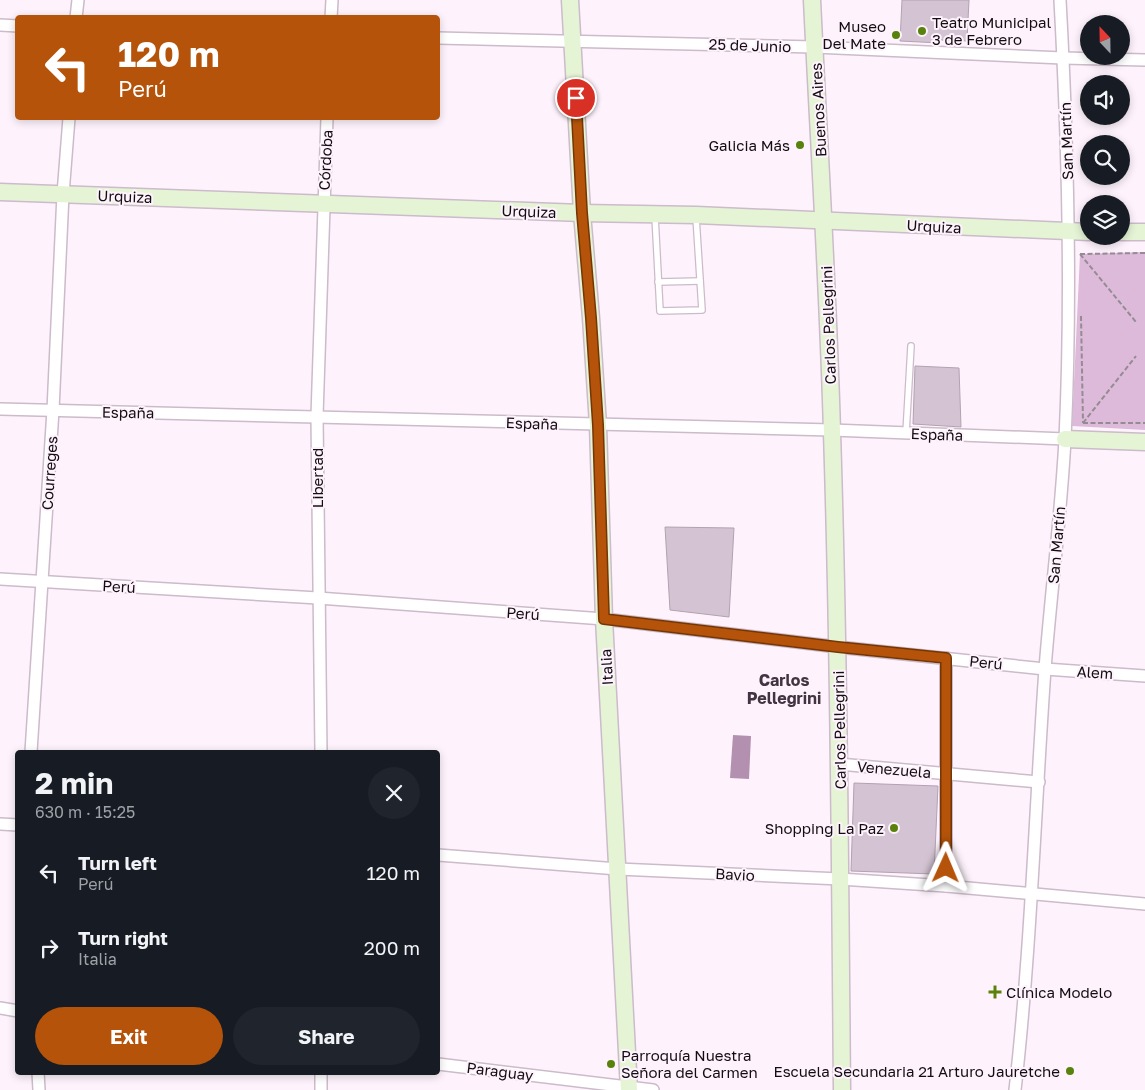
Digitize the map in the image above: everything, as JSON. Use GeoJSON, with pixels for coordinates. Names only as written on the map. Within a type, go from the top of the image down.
{"type":"FeatureCollection","features":[{"type":"Feature","properties":{"kind":"street"},"geometry":{"type":"LineString","coordinates":[[76,15],[78,0]]}},
{"type":"Feature","properties":{"kind":"street"},"geometry":{"type":"LineString","coordinates":[[331,15],[332,0]]}},
{"type":"Feature","properties":{"kind":"street","name":"Italia"},"geometry":{"type":"LineString","coordinates":[[570,0],[582,213],[598,425],[604,619],[629,1089]]}},
{"type":"Feature","properties":{"kind":"street","name":"Buenos Aires"},"geometry":{"type":"LineString","coordinates":[[812,0],[824,220]]}},
{"type":"Feature","properties":{"kind":"street","name":"San Martín"},"geometry":{"type":"LineString","coordinates":[[1015,1090],[1032,895],[1045,669],[1065,439],[1070,233],[1060,0]]}},
{"type":"Feature","properties":{"kind":"street"},"geometry":{"type":"LineString","coordinates":[[0,25],[15,26]]}},
{"type":"Feature","properties":{"kind":"street","name":"25 de Junio"},"geometry":{"type":"LineString","coordinates":[[440,38],[814,47],[1145,60]]}},
{"type":"Feature","properties":{"kind":"street","name":"Courreges"},"geometry":{"type":"LineString","coordinates":[[30,750],[53,410],[63,194],[69,120]]}},
{"type":"Feature","properties":{"kind":"street","name":"Córdoba"},"geometry":{"type":"LineString","coordinates":[[323,203],[327,120]]}},
{"type":"Feature","properties":{"kind":"street","name":"Urquiza"},"geometry":{"type":"LineString","coordinates":[[0,192],[582,213],[696,214],[1080,232]]}},
{"type":"Feature","properties":{"kind":"street","name":"Libertad"},"geometry":{"type":"LineString","coordinates":[[320,750],[317,416],[323,203]]}},
{"type":"Feature","properties":{"kind":"street","name":"Carlos Pellegrini"},"geometry":{"type":"LineString","coordinates":[[824,220],[838,647],[842,1090]]}},
{"type":"Feature","properties":{"kind":"street"},"geometry":{"type":"LineString","coordinates":[[1130,232],[1145,232]]}},
{"type":"Feature","properties":{"kind":"street","name":"España"},"geometry":{"type":"LineString","coordinates":[[0,409],[832,430],[1065,439]]}},
{"type":"Feature","properties":{"kind":"street"},"geometry":{"type":"LineString","coordinates":[[1065,439],[1145,442]]}},
{"type":"Feature","properties":{"kind":"street","name":"Perú"},"geometry":{"type":"LineString","coordinates":[[0,579],[318,598],[604,619],[1045,669]]}},
{"type":"Feature","properties":{"kind":"street"},"geometry":{"type":"LineString","coordinates":[[946,658],[946,886]]}},
{"type":"Feature","properties":{"kind":"street","name":"Alem"},"geometry":{"type":"LineString","coordinates":[[1045,669],[1145,676]]}},
{"type":"Feature","properties":{"kind":"street","name":"Venezuela"},"geometry":{"type":"LineString","coordinates":[[839,764],[1039,782]]}},
{"type":"Feature","properties":{"kind":"street"},"geometry":{"type":"LineString","coordinates":[[0,824],[15,825]]}},
{"type":"Feature","properties":{"kind":"street","name":"Bavio"},"geometry":{"type":"LineString","coordinates":[[440,854],[618,869],[840,879],[946,886],[1145,904]]}},
{"type":"Feature","properties":{"kind":"street"},"geometry":{"type":"LineString","coordinates":[[0,1008],[15,1010]]}},
{"type":"Feature","properties":{"kind":"street","name":"Paraguay"},"geometry":{"type":"LineString","coordinates":[[440,1064],[629,1089],[653,1090]]}},
{"type":"Feature","properties":{"kind":"street"},"geometry":{"type":"LineString","coordinates":[[38,1075],[40,1090]]}},
{"type":"Feature","properties":{"kind":"street"},"geometry":{"type":"LineString","coordinates":[[321,1075],[321,1090]]}},
{"type":"Feature","properties":{"kind":"lane"},"geometry":{"type":"LineString","coordinates":[[655,214],[660,311],[702,310],[696,214]]}},
{"type":"Feature","properties":{"kind":"lane"},"geometry":{"type":"LineString","coordinates":[[658,282],[700,281]]}},
{"type":"Feature","properties":{"kind":"lane"},"geometry":{"type":"LineString","coordinates":[[906,433],[911,346]]}},
{"type":"Feature","properties":{"kind":"path"},"geometry":{"type":"LineString","coordinates":[[1080,254],[1145,253]]}},
{"type":"Feature","properties":{"kind":"path"},"geometry":{"type":"LineString","coordinates":[[1080,254],[1080,264]]}},
{"type":"Feature","properties":{"kind":"path"},"geometry":{"type":"LineString","coordinates":[[1080,254],[1136,322]]}},
{"type":"Feature","properties":{"kind":"path"},"geometry":{"type":"LineString","coordinates":[[1081,314],[1083,423]]}},
{"type":"Feature","properties":{"kind":"path"},"geometry":{"type":"LineString","coordinates":[[1083,423],[1136,356]]}},
{"type":"Feature","properties":{"kind":"path"},"geometry":{"type":"LineString","coordinates":[[1083,423],[1145,423]]}},
{"type":"Feature","properties":{"kind":"shaded area"},"geometry":{"type":"Polygon","coordinates":[[[1145,252],[1145,430],[1072,426],[1080,254],[1145,252]]]}},
{"type":"Feature","properties":{"kind":"shaded area"},"geometry":{"type":"Polygon","coordinates":[[[733,735],[751,736],[749,779],[730,778],[733,735]]]}},
{"type":"Feature","properties":{"kind":"building"},"geometry":{"type":"Polygon","coordinates":[[[902,0],[969,0],[967,41],[940,40],[940,43],[900,41],[902,0]]]}},
{"type":"Feature","properties":{"kind":"building"},"geometry":{"type":"Polygon","coordinates":[[[915,366],[959,368],[961,427],[913,424],[915,366]]]}},
{"type":"Feature","properties":{"kind":"building"},"geometry":{"type":"Polygon","coordinates":[[[665,527],[734,528],[729,617],[670,610],[665,527]]]}},
{"type":"Feature","properties":{"kind":"building","name":"Shopping La Paz"},"geometry":{"type":"Polygon","coordinates":[[[854,783],[938,786],[934,874],[851,871],[854,783]]]}},
{"type":"Feature","properties":{"kind":"place","name":"Teatro Municipal 3 de Febrero"},"geometry":{"type":"Point","coordinates":[922,31]}},
{"type":"Feature","properties":{"kind":"place","name":"Museo Del Mate"},"geometry":{"type":"Point","coordinates":[896,35]}},
{"type":"Feature","properties":{"kind":"place","name":"Galicia Más"},"geometry":{"type":"Point","coordinates":[800,145]}},
{"type":"Feature","properties":{"kind":"place","name":"Shopping La Paz"},"geometry":{"type":"Point","coordinates":[894,828]}},
{"type":"Feature","properties":{"kind":"place","name":"Clínica Modelo"},"geometry":{"type":"Point","coordinates":[995,992]}},
{"type":"Feature","properties":{"kind":"place","name":"Parroquía Nuestra Señora del Carmen"},"geometry":{"type":"Point","coordinates":[611,1064]}},
{"type":"Feature","properties":{"kind":"place","name":"Escuela Secundaria 21 Arturo Jauretche"},"geometry":{"type":"Point","coordinates":[1070,1071]}},
{"type":"Feature","properties":{"kind":"district","name":"Carlos Pellegrini"},"geometry":{"type":"Point","coordinates":[784,689]}},
{"type":"Feature","properties":{"kind":"route"},"geometry":{"type":"LineString","coordinates":[[576,98],[582,213],[598,425],[604,619],[946,658],[946,868]]}}]}
